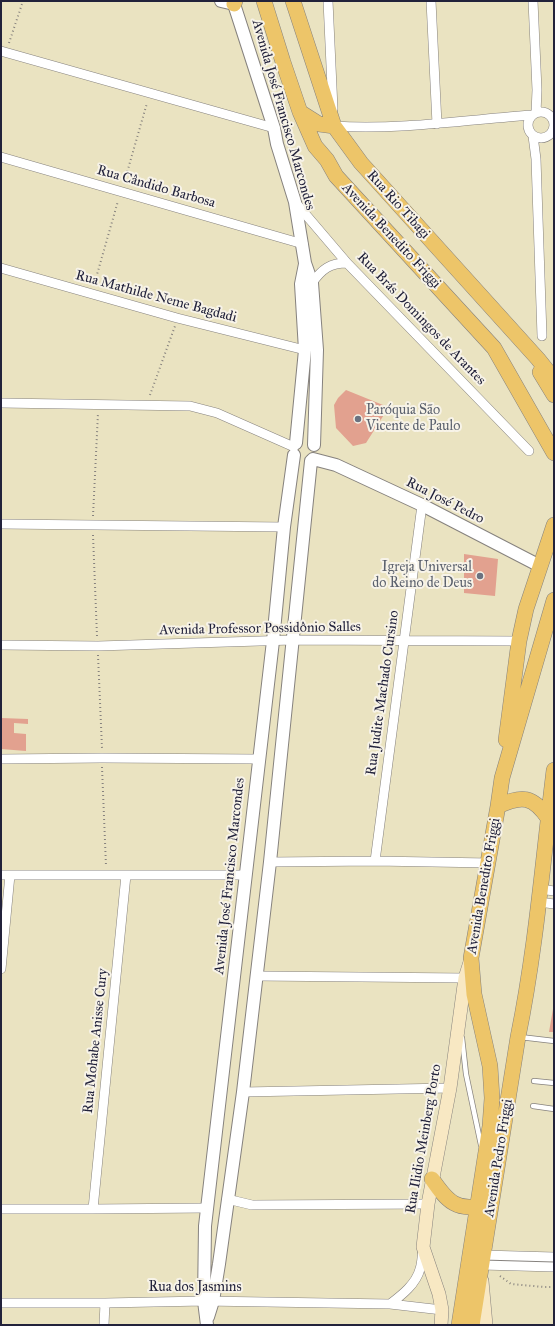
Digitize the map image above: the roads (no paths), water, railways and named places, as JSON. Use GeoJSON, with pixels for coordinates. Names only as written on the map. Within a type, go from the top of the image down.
{"type":"FeatureCollection","features":[{"type":"Feature","properties":{"kind":"main road","name":"Avenida Benedito Friggi"},"geometry":{"type":"LineString","coordinates":[[264,1],[300,112],[314,146],[327,160],[336,176],[494,348],[554,453]]}},
{"type":"Feature","properties":{"kind":"main road","name":"Rua Rio Tibagi"},"geometry":{"type":"LineString","coordinates":[[293,1],[334,126],[361,163],[517,335],[554,379]]}},
{"type":"Feature","properties":{"kind":"main road"},"geometry":{"type":"LineString","coordinates":[[300,112],[319,124],[334,126]]}},
{"type":"Feature","properties":{"kind":"main road"},"geometry":{"type":"LineString","coordinates":[[314,146],[334,126]]}},
{"type":"Feature","properties":{"kind":"main road"},"geometry":{"type":"LineString","coordinates":[[517,335],[554,395]]}},
{"type":"Feature","properties":{"kind":"main road"},"geometry":{"type":"LineString","coordinates":[[534,417],[554,433]]}},
{"type":"Feature","properties":{"kind":"main road","name":"Avenida Benedito Friggi"},"geometry":{"type":"LineString","coordinates":[[477,1207],[490,1126],[492,1098],[490,1066],[474,994],[471,958],[498,806],[508,718],[519,642],[526,609],[554,525]]}},
{"type":"Feature","properties":{"kind":"main road","name":"Avenida Benedito Friggi"},"geometry":{"type":"LineString","coordinates":[[502,778],[554,600]]}},
{"type":"Feature","properties":{"kind":"main road"},"geometry":{"type":"LineString","coordinates":[[545,894],[548,818],[554,770]]}},
{"type":"Feature","properties":{"kind":"main road"},"geometry":{"type":"LineString","coordinates":[[498,806],[511,800],[522,798],[533,802],[541,808],[548,818]]}},
{"type":"Feature","properties":{"kind":"main road","name":"Avenida Pedro Friggi"},"geometry":{"type":"LineString","coordinates":[[472,1325],[518,1036],[545,894]]}},
{"type":"Feature","properties":{"kind":"main road","name":"Rua Ilidio Meinberg Porto"},"geometry":{"type":"LineString","coordinates":[[441,1325],[442,1310],[439,1294],[423,1247],[432,1180],[450,1088],[465,978],[471,958]]}},
{"type":"Feature","properties":{"kind":"main road"},"geometry":{"type":"LineString","coordinates":[[432,1180],[446,1199],[464,1207],[477,1207],[492,1201]]}},
{"type":"Feature","properties":{"kind":"main road","name":"Avenida Pedro Friggi"},"geometry":{"type":"LineString","coordinates":[[459,1325],[477,1207]]}},
{"type":"Feature","properties":{"kind":"main road"},"geometry":{"type":"LineString","coordinates":[[482,1265],[486,1325]]}},
{"type":"Feature","properties":{"kind":"street"},"geometry":{"type":"LineString","coordinates":[[328,1],[334,126],[351,127],[437,124],[543,115]]}},
{"type":"Feature","properties":{"kind":"street"},"geometry":{"type":"LineString","coordinates":[[431,1],[437,124]]}},
{"type":"Feature","properties":{"kind":"street"},"geometry":{"type":"LineString","coordinates":[[533,1],[537,90],[543,115],[554,124],[554,129],[545,138],[536,159]]}},
{"type":"Feature","properties":{"kind":"street","name":"Avenida José Francisco Marcondes"},"geometry":{"type":"LineString","coordinates":[[209,1301],[223,1229],[243,1092],[270,862],[292,640],[313,453],[316,350],[312,283],[305,263],[296,202],[277,144],[274,128],[231,2]]}},
{"type":"Feature","properties":{"kind":"street"},"geometry":{"type":"LineString","coordinates":[[4,51],[274,128]]}},
{"type":"Feature","properties":{"kind":"street"},"geometry":{"type":"LineString","coordinates":[[542,336],[536,159],[533,136],[528,129],[528,121],[543,115]]}},
{"type":"Feature","properties":{"kind":"street"},"geometry":{"type":"LineString","coordinates":[[507,117],[528,125]]}},
{"type":"Feature","properties":{"kind":"street"},"geometry":{"type":"LineString","coordinates":[[533,136],[537,138],[545,138]]}},
{"type":"Feature","properties":{"kind":"street","name":"Rua Cândido Barbosa"},"geometry":{"type":"LineString","coordinates":[[1,157],[303,244]]}},
{"type":"Feature","properties":{"kind":"street","name":"Rua Brás Domingos de Arantes"},"geometry":{"type":"LineString","coordinates":[[296,202],[347,263],[529,451]]}},
{"type":"Feature","properties":{"kind":"street","name":"Avenida José Francisco Marcondes"},"geometry":{"type":"LineString","coordinates":[[209,1301],[205,1226],[258,759],[273,641],[284,526],[295,448],[305,350],[301,284],[305,263]]}},
{"type":"Feature","properties":{"kind":"street"},"geometry":{"type":"LineString","coordinates":[[312,283],[319,272],[336,263],[347,263]]}},
{"type":"Feature","properties":{"kind":"street","name":"Rua Mathilde Neme Bagdadi"},"geometry":{"type":"LineString","coordinates":[[1,268],[178,318],[305,350]]}},
{"type":"Feature","properties":{"kind":"street"},"geometry":{"type":"LineString","coordinates":[[1,403],[190,406],[217,413],[295,448],[300,462],[304,462],[313,453],[311,442],[303,439],[295,448]]}},
{"type":"Feature","properties":{"kind":"street","name":"Rua José Pedro"},"geometry":{"type":"LineString","coordinates":[[313,453],[422,505],[540,566]]}},
{"type":"Feature","properties":{"kind":"street","name":"Rua Judite Machado Cursino"},"geometry":{"type":"LineString","coordinates":[[375,861],[422,505]]}},
{"type":"Feature","properties":{"kind":"street"},"geometry":{"type":"LineString","coordinates":[[1,524],[284,526]]}},
{"type":"Feature","properties":{"kind":"street","name":"Avenida Professor Possidônio Salles"},"geometry":{"type":"LineString","coordinates":[[1,645],[98,646],[292,640],[519,642]]}},
{"type":"Feature","properties":{"kind":"street"},"geometry":{"type":"LineString","coordinates":[[1,759],[258,759]]}},
{"type":"Feature","properties":{"kind":"street"},"geometry":{"type":"LineString","coordinates":[[270,862],[375,861],[489,863]]}},
{"type":"Feature","properties":{"kind":"street"},"geometry":{"type":"LineString","coordinates":[[1,969],[6,875],[245,875]]}},
{"type":"Feature","properties":{"kind":"street","name":"Rua Mohabe Anisse Cury"},"geometry":{"type":"LineString","coordinates":[[93,1209],[126,875]]}},
{"type":"Feature","properties":{"kind":"street"},"geometry":{"type":"LineString","coordinates":[[545,894],[554,904]]}},
{"type":"Feature","properties":{"kind":"street"},"geometry":{"type":"LineString","coordinates":[[256,976],[465,978]]}},
{"type":"Feature","properties":{"kind":"street"},"geometry":{"type":"LineString","coordinates":[[243,1092],[450,1088]]}},
{"type":"Feature","properties":{"kind":"street"},"geometry":{"type":"LineString","coordinates":[[227,1199],[252,1205],[428,1204]]}},
{"type":"Feature","properties":{"kind":"street"},"geometry":{"type":"LineString","coordinates":[[1,1209],[207,1208]]}},
{"type":"Feature","properties":{"kind":"street"},"geometry":{"type":"LineString","coordinates":[[205,1226],[208,1232],[212,1234],[223,1229]]}},
{"type":"Feature","properties":{"kind":"street"},"geometry":{"type":"LineString","coordinates":[[390,1304],[404,1293],[413,1283],[420,1270],[423,1247]]}},
{"type":"Feature","properties":{"kind":"street"},"geometry":{"type":"LineString","coordinates":[[482,1265],[554,1257]]}},
{"type":"Feature","properties":{"kind":"street"},"geometry":{"type":"LineString","coordinates":[[482,1265],[554,1267]]}},
{"type":"Feature","properties":{"kind":"street"},"geometry":{"type":"LineString","coordinates":[[207,1323],[209,1301]]}},
{"type":"Feature","properties":{"kind":"street","name":"Rua dos Jasmins"},"geometry":{"type":"LineString","coordinates":[[1,1303],[209,1301],[390,1304],[442,1310]]}},
{"type":"Feature","properties":{"kind":"street"},"geometry":{"type":"LineString","coordinates":[[104,1325],[105,1303]]}},
{"type":"Feature","properties":{"kind":"lane"},"geometry":{"type":"LineString","coordinates":[[459,1019],[466,1074],[479,1129],[484,1164]]}},
{"type":"Feature","properties":{"kind":"lane"},"geometry":{"type":"LineString","coordinates":[[518,1036],[554,1042]]}},
{"type":"Feature","properties":{"kind":"lane"},"geometry":{"type":"LineString","coordinates":[[534,1081],[554,1083]]}},
{"type":"Feature","properties":{"kind":"lane"},"geometry":{"type":"LineString","coordinates":[[533,1106],[554,1109]]}},
{"type":"Feature","properties":{"kind":"place","name":"Paróquia São Vicente de Paulo"},"geometry":{"type":"Point","coordinates":[358,419]}},
{"type":"Feature","properties":{"kind":"place","name":"Igreja Universal do Reino de Deus"},"geometry":{"type":"Point","coordinates":[480,576]}}]}
